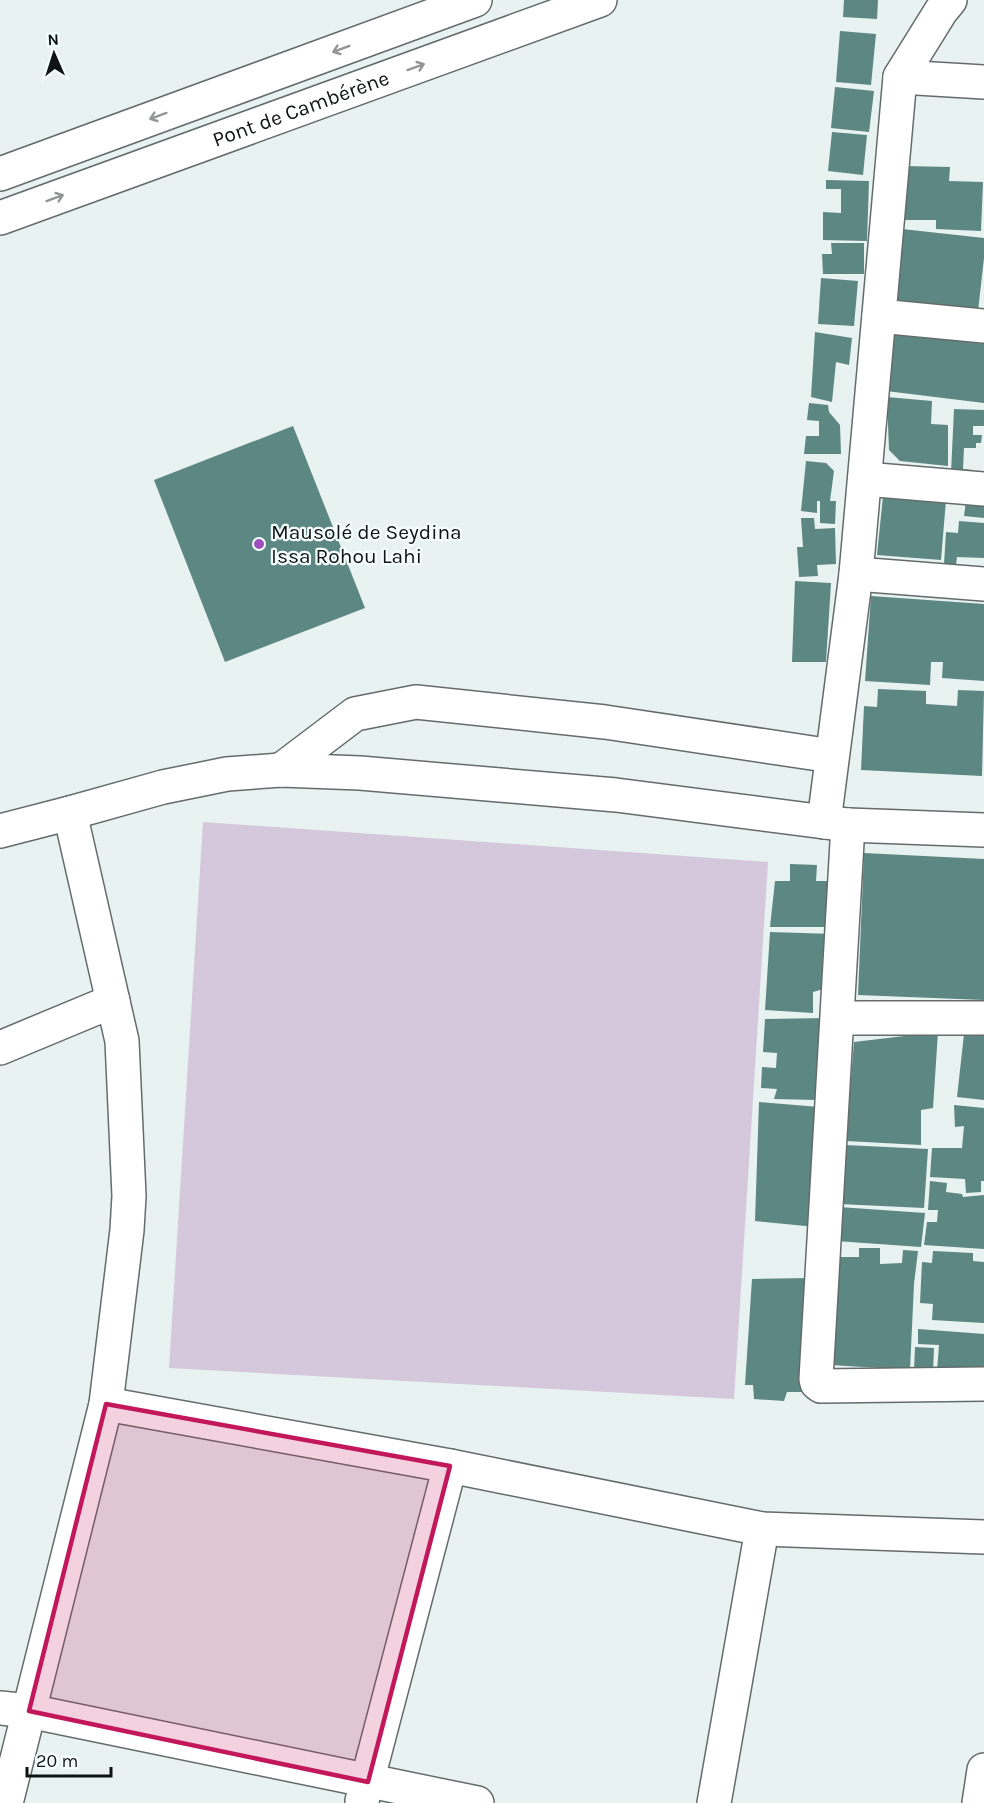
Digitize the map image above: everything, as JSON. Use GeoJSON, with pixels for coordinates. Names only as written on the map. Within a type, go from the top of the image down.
{"type":"FeatureCollection","features":[{"type":"Feature","properties":{"kind":"main road","name":"Pont de Cambérène"},"geometry":{"type":"LineString","coordinates":[[0,174],[475,0]]}},
{"type":"Feature","properties":{"kind":"main road","name":"Pont de Cambérène"},"geometry":{"type":"LineString","coordinates":[[0,218],[600,0]]}},
{"type":"Feature","properties":{"kind":"main road"},"geometry":{"type":"LineString","coordinates":[[950,0],[900,77],[856,574],[832,756],[836,824],[838,1018],[816,1379],[821,1386],[984,1384]]}},
{"type":"Feature","properties":{"kind":"main road"},"geometry":{"type":"LineString","coordinates":[[900,77],[984,82]]}},
{"type":"Feature","properties":{"kind":"main road"},"geometry":{"type":"LineString","coordinates":[[879,316],[984,326]]}},
{"type":"Feature","properties":{"kind":"main road"},"geometry":{"type":"LineString","coordinates":[[865,479],[984,489]]}},
{"type":"Feature","properties":{"kind":"main road"},"geometry":{"type":"LineString","coordinates":[[856,574],[984,584]]}},
{"type":"Feature","properties":{"kind":"main road"},"geometry":{"type":"LineString","coordinates":[[280,770],[355,714],[416,702],[605,722],[832,756]]}},
{"type":"Feature","properties":{"kind":"main road"},"geometry":{"type":"LineString","coordinates":[[0,831],[163,787],[226,774],[280,770],[360,772],[616,795],[836,824],[984,830]]}},
{"type":"Feature","properties":{"kind":"main road"},"geometry":{"type":"LineString","coordinates":[[6,1803],[14,1710],[106,1404],[127,1230],[129,1196],[122,1041],[70,813]]}},
{"type":"Feature","properties":{"kind":"main road"},"geometry":{"type":"LineString","coordinates":[[0,1048],[113,1001]]}},
{"type":"Feature","properties":{"kind":"main road"},"geometry":{"type":"LineString","coordinates":[[838,1018],[984,1018]]}},
{"type":"Feature","properties":{"kind":"main road"},"geometry":{"type":"LineString","coordinates":[[106,1404],[450,1466],[762,1529],[984,1537]]}},
{"type":"Feature","properties":{"kind":"main road"},"geometry":{"type":"LineString","coordinates":[[365,1792],[450,1466]]}},
{"type":"Feature","properties":{"kind":"main road"},"geometry":{"type":"LineString","coordinates":[[714,1803],[762,1529]]}},
{"type":"Feature","properties":{"kind":"main road"},"geometry":{"type":"LineString","coordinates":[[14,1710],[365,1792],[477,1803]]}},
{"type":"Feature","properties":{"kind":"main road"},"geometry":{"type":"LineString","coordinates":[[979,1803],[984,1770]]}},
{"type":"Feature","properties":{"kind":"highlighted area"},"geometry":{"type":"Polygon","coordinates":[[[106,1404],[450,1466],[368,1782],[29,1711],[106,1404]]]}},
{"type":"Feature","properties":{"kind":"shaded area"},"geometry":{"type":"Polygon","coordinates":[[[203,822],[768,862],[734,1399],[169,1368],[203,822]]]}},
{"type":"Feature","properties":{"kind":"building"},"geometry":{"type":"Polygon","coordinates":[[[844,0],[878,0],[877,19],[843,17],[844,0]]]}},
{"type":"Feature","properties":{"kind":"building"},"geometry":{"type":"Polygon","coordinates":[[[840,31],[876,34],[871,85],[836,82],[840,31]]]}},
{"type":"Feature","properties":{"kind":"building"},"geometry":{"type":"Polygon","coordinates":[[[835,87],[874,91],[869,132],[831,128],[835,87]]]}},
{"type":"Feature","properties":{"kind":"building"},"geometry":{"type":"Polygon","coordinates":[[[832,132],[867,135],[863,175],[828,171],[832,132]]]}},
{"type":"Feature","properties":{"kind":"building"},"geometry":{"type":"Polygon","coordinates":[[[905,166],[950,167],[949,181],[983,182],[981,231],[936,229],[936,220],[904,220],[905,166]]]}},
{"type":"Feature","properties":{"kind":"building"},"geometry":{"type":"Polygon","coordinates":[[[826,180],[869,181],[867,241],[823,240],[823,212],[841,213],[841,189],[826,189],[826,180]]]}},
{"type":"Feature","properties":{"kind":"building"},"geometry":{"type":"Polygon","coordinates":[[[902,229],[984,238],[978,311],[894,302],[902,229]]]}},
{"type":"Feature","properties":{"kind":"building"},"geometry":{"type":"Polygon","coordinates":[[[831,243],[864,243],[864,274],[823,274],[822,254],[832,254],[831,243]]]}},
{"type":"Feature","properties":{"kind":"building"},"geometry":{"type":"Polygon","coordinates":[[[821,278],[858,281],[854,326],[818,324],[821,278]]]}},
{"type":"Feature","properties":{"kind":"building"},"geometry":{"type":"Polygon","coordinates":[[[815,332],[852,338],[849,365],[836,362],[832,402],[811,397],[815,332]]]}},
{"type":"Feature","properties":{"kind":"building"},"geometry":{"type":"Polygon","coordinates":[[[893,333],[984,344],[984,403],[886,391],[893,333]]]}},
{"type":"Feature","properties":{"kind":"building"},"geometry":{"type":"Polygon","coordinates":[[[887,397],[932,401],[931,424],[948,425],[948,466],[900,461],[889,450],[887,397]]]}},
{"type":"Feature","properties":{"kind":"building"},"geometry":{"type":"Polygon","coordinates":[[[809,403],[828,405],[829,412],[840,425],[841,454],[804,454],[806,436],[819,436],[819,421],[807,420],[809,403]]]}},
{"type":"Feature","properties":{"kind":"building"},"geometry":{"type":"Polygon","coordinates":[[[954,409],[984,410],[984,426],[973,426],[973,435],[982,435],[981,443],[976,443],[976,448],[964,448],[963,469],[973,470],[973,474],[951,473],[954,409]]]}},
{"type":"Feature","properties":{"kind":"building","name":"Mausolé de Seydina Issa Rohou Lahi"},"geometry":{"type":"Polygon","coordinates":[[[293,426],[365,608],[225,662],[154,480],[293,426]]]}},
{"type":"Feature","properties":{"kind":"building"},"geometry":{"type":"Polygon","coordinates":[[[806,461],[826,463],[834,471],[830,501],[836,501],[835,524],[820,523],[820,501],[817,501],[817,513],[801,511],[806,461]]]}},
{"type":"Feature","properties":{"kind":"building"},"geometry":{"type":"Polygon","coordinates":[[[883,496],[946,500],[941,560],[877,555],[883,496]]]}},
{"type":"Feature","properties":{"kind":"building"},"geometry":{"type":"Polygon","coordinates":[[[966,501],[984,503],[984,518],[964,516],[966,501]]]}},
{"type":"Feature","properties":{"kind":"building"},"geometry":{"type":"Polygon","coordinates":[[[801,518],[814,518],[815,529],[835,528],[836,564],[817,565],[818,576],[799,577],[797,547],[803,547],[801,518]]]}},
{"type":"Feature","properties":{"kind":"building"},"geometry":{"type":"Polygon","coordinates":[[[959,521],[984,523],[984,558],[957,557],[956,565],[944,564],[946,532],[958,533],[959,521]]]}},
{"type":"Feature","properties":{"kind":"building"},"geometry":{"type":"Polygon","coordinates":[[[795,581],[831,583],[826,662],[792,662],[795,581]]]}},
{"type":"Feature","properties":{"kind":"building"},"geometry":{"type":"Polygon","coordinates":[[[871,596],[984,604],[984,681],[942,678],[943,662],[931,662],[930,685],[865,681],[871,596]]]}},
{"type":"Feature","properties":{"kind":"building"},"geometry":{"type":"Polygon","coordinates":[[[878,689],[926,691],[926,704],[957,706],[958,690],[984,691],[982,776],[861,770],[864,706],[877,707],[878,689]]]}},
{"type":"Feature","properties":{"kind":"building"},"geometry":{"type":"Polygon","coordinates":[[[864,853],[984,859],[984,1000],[858,995],[864,853]]]}},
{"type":"Feature","properties":{"kind":"building"},"geometry":{"type":"Polygon","coordinates":[[[790,864],[817,865],[816,881],[833,881],[830,927],[770,927],[775,881],[790,881],[790,864]]]}},
{"type":"Feature","properties":{"kind":"building"},"geometry":{"type":"Polygon","coordinates":[[[770,932],[833,934],[827,988],[813,992],[813,1013],[765,1010],[770,932]]]}},
{"type":"Feature","properties":{"kind":"building"},"geometry":{"type":"Polygon","coordinates":[[[828,1018],[817,1100],[774,1099],[777,1089],[761,1088],[762,1067],[776,1068],[777,1053],[763,1052],[765,1019],[828,1018]]]}},
{"type":"Feature","properties":{"kind":"building"},"geometry":{"type":"Polygon","coordinates":[[[965,1025],[984,1027],[984,1100],[957,1097],[965,1025]]]}},
{"type":"Feature","properties":{"kind":"building"},"geometry":{"type":"Polygon","coordinates":[[[938,1032],[933,1108],[921,1110],[921,1145],[846,1141],[854,1042],[938,1032]]]}},
{"type":"Feature","properties":{"kind":"building"},"geometry":{"type":"Polygon","coordinates":[[[759,1102],[819,1107],[816,1227],[755,1221],[759,1102]]]}},
{"type":"Feature","properties":{"kind":"building"},"geometry":{"type":"Polygon","coordinates":[[[954,1105],[984,1108],[984,1181],[981,1181],[981,1192],[966,1193],[965,1179],[930,1177],[932,1148],[962,1148],[964,1126],[955,1127],[954,1105]]]}},
{"type":"Feature","properties":{"kind":"building"},"geometry":{"type":"Polygon","coordinates":[[[845,1145],[928,1149],[924,1208],[839,1204],[845,1145]]]}},
{"type":"Feature","properties":{"kind":"building"},"geometry":{"type":"Polygon","coordinates":[[[930,1181],[947,1183],[946,1192],[962,1194],[963,1197],[984,1195],[984,1249],[924,1245],[927,1222],[937,1222],[938,1210],[928,1210],[930,1181]]]}},
{"type":"Feature","properties":{"kind":"building"},"geometry":{"type":"Polygon","coordinates":[[[839,1207],[925,1213],[921,1247],[836,1241],[839,1207]]]}},
{"type":"Feature","properties":{"kind":"building"},"geometry":{"type":"Polygon","coordinates":[[[859,1248],[880,1248],[880,1264],[902,1263],[903,1250],[918,1251],[910,1370],[831,1365],[838,1257],[859,1257],[859,1248]]]}},
{"type":"Feature","properties":{"kind":"building"},"geometry":{"type":"Polygon","coordinates":[[[933,1251],[973,1253],[973,1261],[984,1262],[984,1323],[932,1320],[933,1304],[920,1303],[922,1262],[932,1263],[933,1251]]]}},
{"type":"Feature","properties":{"kind":"building"},"geometry":{"type":"Polygon","coordinates":[[[811,1278],[802,1392],[787,1392],[784,1401],[754,1399],[753,1385],[745,1385],[752,1279],[811,1278]]]}},
{"type":"Feature","properties":{"kind":"building"},"geometry":{"type":"Polygon","coordinates":[[[918,1329],[984,1334],[984,1374],[937,1371],[939,1345],[918,1344],[918,1329]]]}},
{"type":"Feature","properties":{"kind":"building"},"geometry":{"type":"Polygon","coordinates":[[[915,1347],[934,1348],[933,1372],[914,1371],[915,1347]]]}},
{"type":"Feature","properties":{"kind":"place","name":"Mausolé de Seydina Issa Rohou Lahi"},"geometry":{"type":"Point","coordinates":[259,544]}}]}
